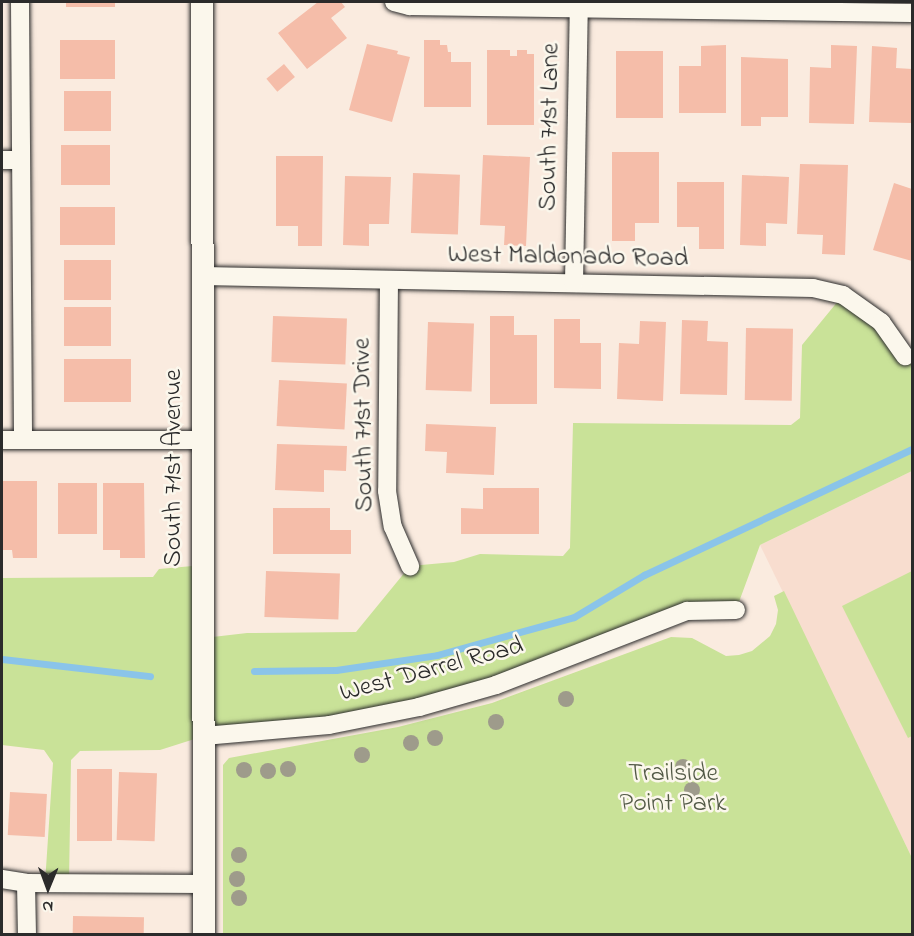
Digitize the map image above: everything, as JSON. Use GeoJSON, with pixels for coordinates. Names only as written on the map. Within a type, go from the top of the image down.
{"type":"FeatureCollection","features":[{"type":"Feature","properties":{"kind":"street"},"geometry":{"type":"LineString","coordinates":[[20,2],[23,440]]}},
{"type":"Feature","properties":{"kind":"street","name":"South 71st Avenue"},"geometry":{"type":"LineString","coordinates":[[202,2],[204,934]]}},
{"type":"Feature","properties":{"kind":"street"},"geometry":{"type":"LineString","coordinates":[[394,2],[409,6],[912,13]]}},
{"type":"Feature","properties":{"kind":"street","name":"South 71st Lane"},"geometry":{"type":"LineString","coordinates":[[574,283],[579,7]]}},
{"type":"Feature","properties":{"kind":"street"},"geometry":{"type":"LineString","coordinates":[[2,160],[21,160]]}},
{"type":"Feature","properties":{"kind":"street","name":"West Maldonado Road"},"geometry":{"type":"LineString","coordinates":[[203,276],[813,288],[843,295],[881,322],[904,356]]}},
{"type":"Feature","properties":{"kind":"street","name":"South 71st Drive"},"geometry":{"type":"LineString","coordinates":[[389,280],[387,491],[393,527],[410,566]]}},
{"type":"Feature","properties":{"kind":"street"},"geometry":{"type":"LineString","coordinates":[[2,440],[204,440]]}},
{"type":"Feature","properties":{"kind":"street","name":"West Darrel Road"},"geometry":{"type":"LineString","coordinates":[[204,736],[329,725],[419,707],[496,685],[687,611],[736,610]]}},
{"type":"Feature","properties":{"kind":"street"},"geometry":{"type":"LineString","coordinates":[[2,879],[26,883],[203,884]]}},
{"type":"Feature","properties":{"kind":"street"},"geometry":{"type":"LineString","coordinates":[[26,883],[27,934]]}},
{"type":"Feature","properties":{"kind":"shaded area"},"geometry":{"type":"Polygon","coordinates":[[[912,471],[912,858],[760,545],[912,471]]]}},
{"type":"Feature","properties":{"kind":"green space"},"geometry":{"type":"Polygon","coordinates":[[[843,295],[912,353],[912,471],[760,545],[736,610],[687,611],[419,707],[204,736],[160,750],[80,751],[71,760],[69,882],[45,883],[53,763],[44,750],[2,745],[2,578],[153,577],[159,569],[204,565],[204,638],[247,633],[356,632],[410,566],[454,562],[480,554],[563,556],[570,548],[573,423],[791,425],[800,418],[802,345],[843,295]]]}},
{"type":"Feature","properties":{"kind":"green space"},"geometry":{"type":"Polygon","coordinates":[[[912,571],[912,736],[908,738],[842,606],[912,571]]]}},
{"type":"Feature","properties":{"kind":"green space","name":"Trailside Point Park"},"geometry":{"type":"Polygon","coordinates":[[[784,591],[912,858],[912,934],[223,934],[223,765],[229,758],[398,727],[492,703],[671,637],[692,638],[726,656],[739,655],[752,651],[770,636],[776,624],[778,610],[774,596],[784,591]]]}},
{"type":"Feature","properties":{"kind":"building"},"geometry":{"type":"Polygon","coordinates":[[[66,2],[115,2],[115,7],[66,7],[66,2]]]}},
{"type":"Feature","properties":{"kind":"building"},"geometry":{"type":"Polygon","coordinates":[[[318,2],[341,2],[345,7],[331,18],[347,38],[307,69],[278,33],[318,2]]]}},
{"type":"Feature","properties":{"kind":"building"},"geometry":{"type":"Polygon","coordinates":[[[60,40],[115,40],[115,79],[60,79],[60,40]]]}},
{"type":"Feature","properties":{"kind":"building"},"geometry":{"type":"Polygon","coordinates":[[[424,40],[440,40],[440,45],[447,45],[448,52],[451,52],[451,62],[471,62],[471,107],[424,107],[424,40]]]}},
{"type":"Feature","properties":{"kind":"building"},"geometry":{"type":"Polygon","coordinates":[[[367,44],[398,51],[397,54],[410,57],[392,122],[349,110],[367,44]]]}},
{"type":"Feature","properties":{"kind":"building"},"geometry":{"type":"Polygon","coordinates":[[[726,45],[726,113],[679,113],[679,66],[701,66],[701,46],[726,45]]]}},
{"type":"Feature","properties":{"kind":"building"},"geometry":{"type":"Polygon","coordinates":[[[831,45],[857,46],[854,124],[809,123],[810,67],[831,68],[831,45]]]}},
{"type":"Feature","properties":{"kind":"building"},"geometry":{"type":"Polygon","coordinates":[[[872,46],[897,48],[896,68],[912,69],[912,123],[869,122],[872,46]]]}},
{"type":"Feature","properties":{"kind":"building"},"geometry":{"type":"Polygon","coordinates":[[[487,50],[510,50],[510,56],[517,56],[517,50],[527,50],[527,54],[534,54],[534,125],[487,125],[487,50]]]}},
{"type":"Feature","properties":{"kind":"building"},"geometry":{"type":"Polygon","coordinates":[[[616,51],[663,51],[663,118],[616,118],[616,51]]]}},
{"type":"Feature","properties":{"kind":"building"},"geometry":{"type":"Polygon","coordinates":[[[741,57],[788,59],[788,117],[761,117],[761,126],[741,126],[741,57]]]}},
{"type":"Feature","properties":{"kind":"building"},"geometry":{"type":"Polygon","coordinates":[[[284,64],[295,77],[277,92],[266,79],[284,64]]]}},
{"type":"Feature","properties":{"kind":"building"},"geometry":{"type":"Polygon","coordinates":[[[64,91],[111,91],[111,131],[64,131],[64,91]]]}},
{"type":"Feature","properties":{"kind":"building"},"geometry":{"type":"Polygon","coordinates":[[[61,145],[110,145],[110,185],[61,185],[61,145]]]}},
{"type":"Feature","properties":{"kind":"building"},"geometry":{"type":"Polygon","coordinates":[[[612,152],[659,152],[659,223],[635,223],[635,241],[612,241],[612,152]]]}},
{"type":"Feature","properties":{"kind":"building"},"geometry":{"type":"Polygon","coordinates":[[[483,155],[530,157],[526,246],[504,245],[505,226],[480,225],[483,155]]]}},
{"type":"Feature","properties":{"kind":"building"},"geometry":{"type":"Polygon","coordinates":[[[276,156],[323,156],[322,246],[298,246],[298,226],[276,226],[276,156]]]}},
{"type":"Feature","properties":{"kind":"building"},"geometry":{"type":"Polygon","coordinates":[[[800,164],[848,165],[845,255],[822,254],[823,235],[797,234],[800,164]]]}},
{"type":"Feature","properties":{"kind":"building"},"geometry":{"type":"Polygon","coordinates":[[[413,173],[460,175],[458,235],[411,233],[413,173]]]}},
{"type":"Feature","properties":{"kind":"building"},"geometry":{"type":"Polygon","coordinates":[[[742,175],[789,177],[787,224],[766,223],[766,246],[740,245],[742,175]]]}},
{"type":"Feature","properties":{"kind":"building"},"geometry":{"type":"Polygon","coordinates":[[[345,176],[391,177],[389,224],[369,224],[369,246],[343,245],[345,176]]]}},
{"type":"Feature","properties":{"kind":"building"},"geometry":{"type":"Polygon","coordinates":[[[677,182],[724,182],[724,249],[699,249],[699,227],[677,227],[677,182]]]}},
{"type":"Feature","properties":{"kind":"building"},"geometry":{"type":"Polygon","coordinates":[[[894,183],[912,189],[912,261],[873,250],[894,183]]]}},
{"type":"Feature","properties":{"kind":"building"},"geometry":{"type":"Polygon","coordinates":[[[60,207],[115,207],[115,245],[60,245],[60,207]]]}},
{"type":"Feature","properties":{"kind":"building"},"geometry":{"type":"Polygon","coordinates":[[[64,260],[111,260],[111,300],[64,300],[64,260]]]}},
{"type":"Feature","properties":{"kind":"building"},"geometry":{"type":"Polygon","coordinates":[[[64,307],[111,307],[111,346],[64,346],[64,307]]]}},
{"type":"Feature","properties":{"kind":"building"},"geometry":{"type":"Polygon","coordinates":[[[273,316],[347,319],[345,365],[271,362],[273,316]]]}},
{"type":"Feature","properties":{"kind":"building"},"geometry":{"type":"Polygon","coordinates":[[[490,316],[514,316],[514,335],[537,335],[537,404],[490,404],[490,316]]]}},
{"type":"Feature","properties":{"kind":"building"},"geometry":{"type":"Polygon","coordinates":[[[554,319],[580,319],[580,343],[601,343],[601,389],[554,388],[554,319]]]}},
{"type":"Feature","properties":{"kind":"building"},"geometry":{"type":"Polygon","coordinates":[[[682,320],[708,321],[707,341],[728,342],[727,395],[680,394],[682,320]]]}},
{"type":"Feature","properties":{"kind":"building"},"geometry":{"type":"Polygon","coordinates":[[[640,321],[666,322],[663,401],[617,399],[619,343],[639,344],[640,321]]]}},
{"type":"Feature","properties":{"kind":"building"},"geometry":{"type":"Polygon","coordinates":[[[428,322],[474,324],[472,392],[426,390],[428,322]]]}},
{"type":"Feature","properties":{"kind":"building"},"geometry":{"type":"Polygon","coordinates":[[[746,328],[793,329],[792,401],[745,400],[746,328]]]}},
{"type":"Feature","properties":{"kind":"building"},"geometry":{"type":"Polygon","coordinates":[[[64,359],[131,359],[131,402],[64,402],[64,359]]]}},
{"type":"Feature","properties":{"kind":"building"},"geometry":{"type":"Polygon","coordinates":[[[279,380],[347,384],[344,429],[277,426],[279,380]]]}},
{"type":"Feature","properties":{"kind":"building"},"geometry":{"type":"Polygon","coordinates":[[[426,424],[496,427],[494,475],[446,473],[447,452],[425,451],[426,424]]]}},
{"type":"Feature","properties":{"kind":"building"},"geometry":{"type":"Polygon","coordinates":[[[277,444],[347,446],[346,471],[324,470],[324,492],[275,490],[277,444]]]}},
{"type":"Feature","properties":{"kind":"building"},"geometry":{"type":"Polygon","coordinates":[[[2,481],[37,481],[37,558],[13,558],[12,550],[2,550],[2,481]]]}},
{"type":"Feature","properties":{"kind":"building"},"geometry":{"type":"Polygon","coordinates":[[[58,483],[97,483],[97,534],[58,534],[58,483]]]}},
{"type":"Feature","properties":{"kind":"building"},"geometry":{"type":"Polygon","coordinates":[[[103,483],[144,483],[145,558],[120,558],[120,550],[103,550],[103,483]]]}},
{"type":"Feature","properties":{"kind":"building"},"geometry":{"type":"Polygon","coordinates":[[[483,488],[539,488],[539,534],[461,534],[461,508],[483,509],[483,488]]]}},
{"type":"Feature","properties":{"kind":"building"},"geometry":{"type":"Polygon","coordinates":[[[273,508],[330,508],[330,530],[351,530],[351,554],[273,554],[273,508]]]}},
{"type":"Feature","properties":{"kind":"building"},"geometry":{"type":"Polygon","coordinates":[[[266,571],[340,574],[338,620],[264,617],[266,571]]]}},
{"type":"Feature","properties":{"kind":"building"},"geometry":{"type":"Polygon","coordinates":[[[77,769],[112,769],[112,841],[77,841],[77,769]]]}},
{"type":"Feature","properties":{"kind":"building"},"geometry":{"type":"Polygon","coordinates":[[[119,772],[157,773],[155,841],[117,840],[119,772]]]}},
{"type":"Feature","properties":{"kind":"building"},"geometry":{"type":"Polygon","coordinates":[[[10,792],[47,794],[45,837],[8,835],[10,792]]]}},
{"type":"Feature","properties":{"kind":"building"},"geometry":{"type":"Polygon","coordinates":[[[73,916],[144,917],[144,934],[73,934],[73,916]]]}},
{"type":"Feature","properties":{"kind":"waterway"},"geometry":{"type":"LineString","coordinates":[[254,671],[336,670],[437,655],[574,617],[644,575],[912,449]]}},
{"type":"Feature","properties":{"kind":"waterway"},"geometry":{"type":"LineString","coordinates":[[2,659],[150,676]]}}]}
